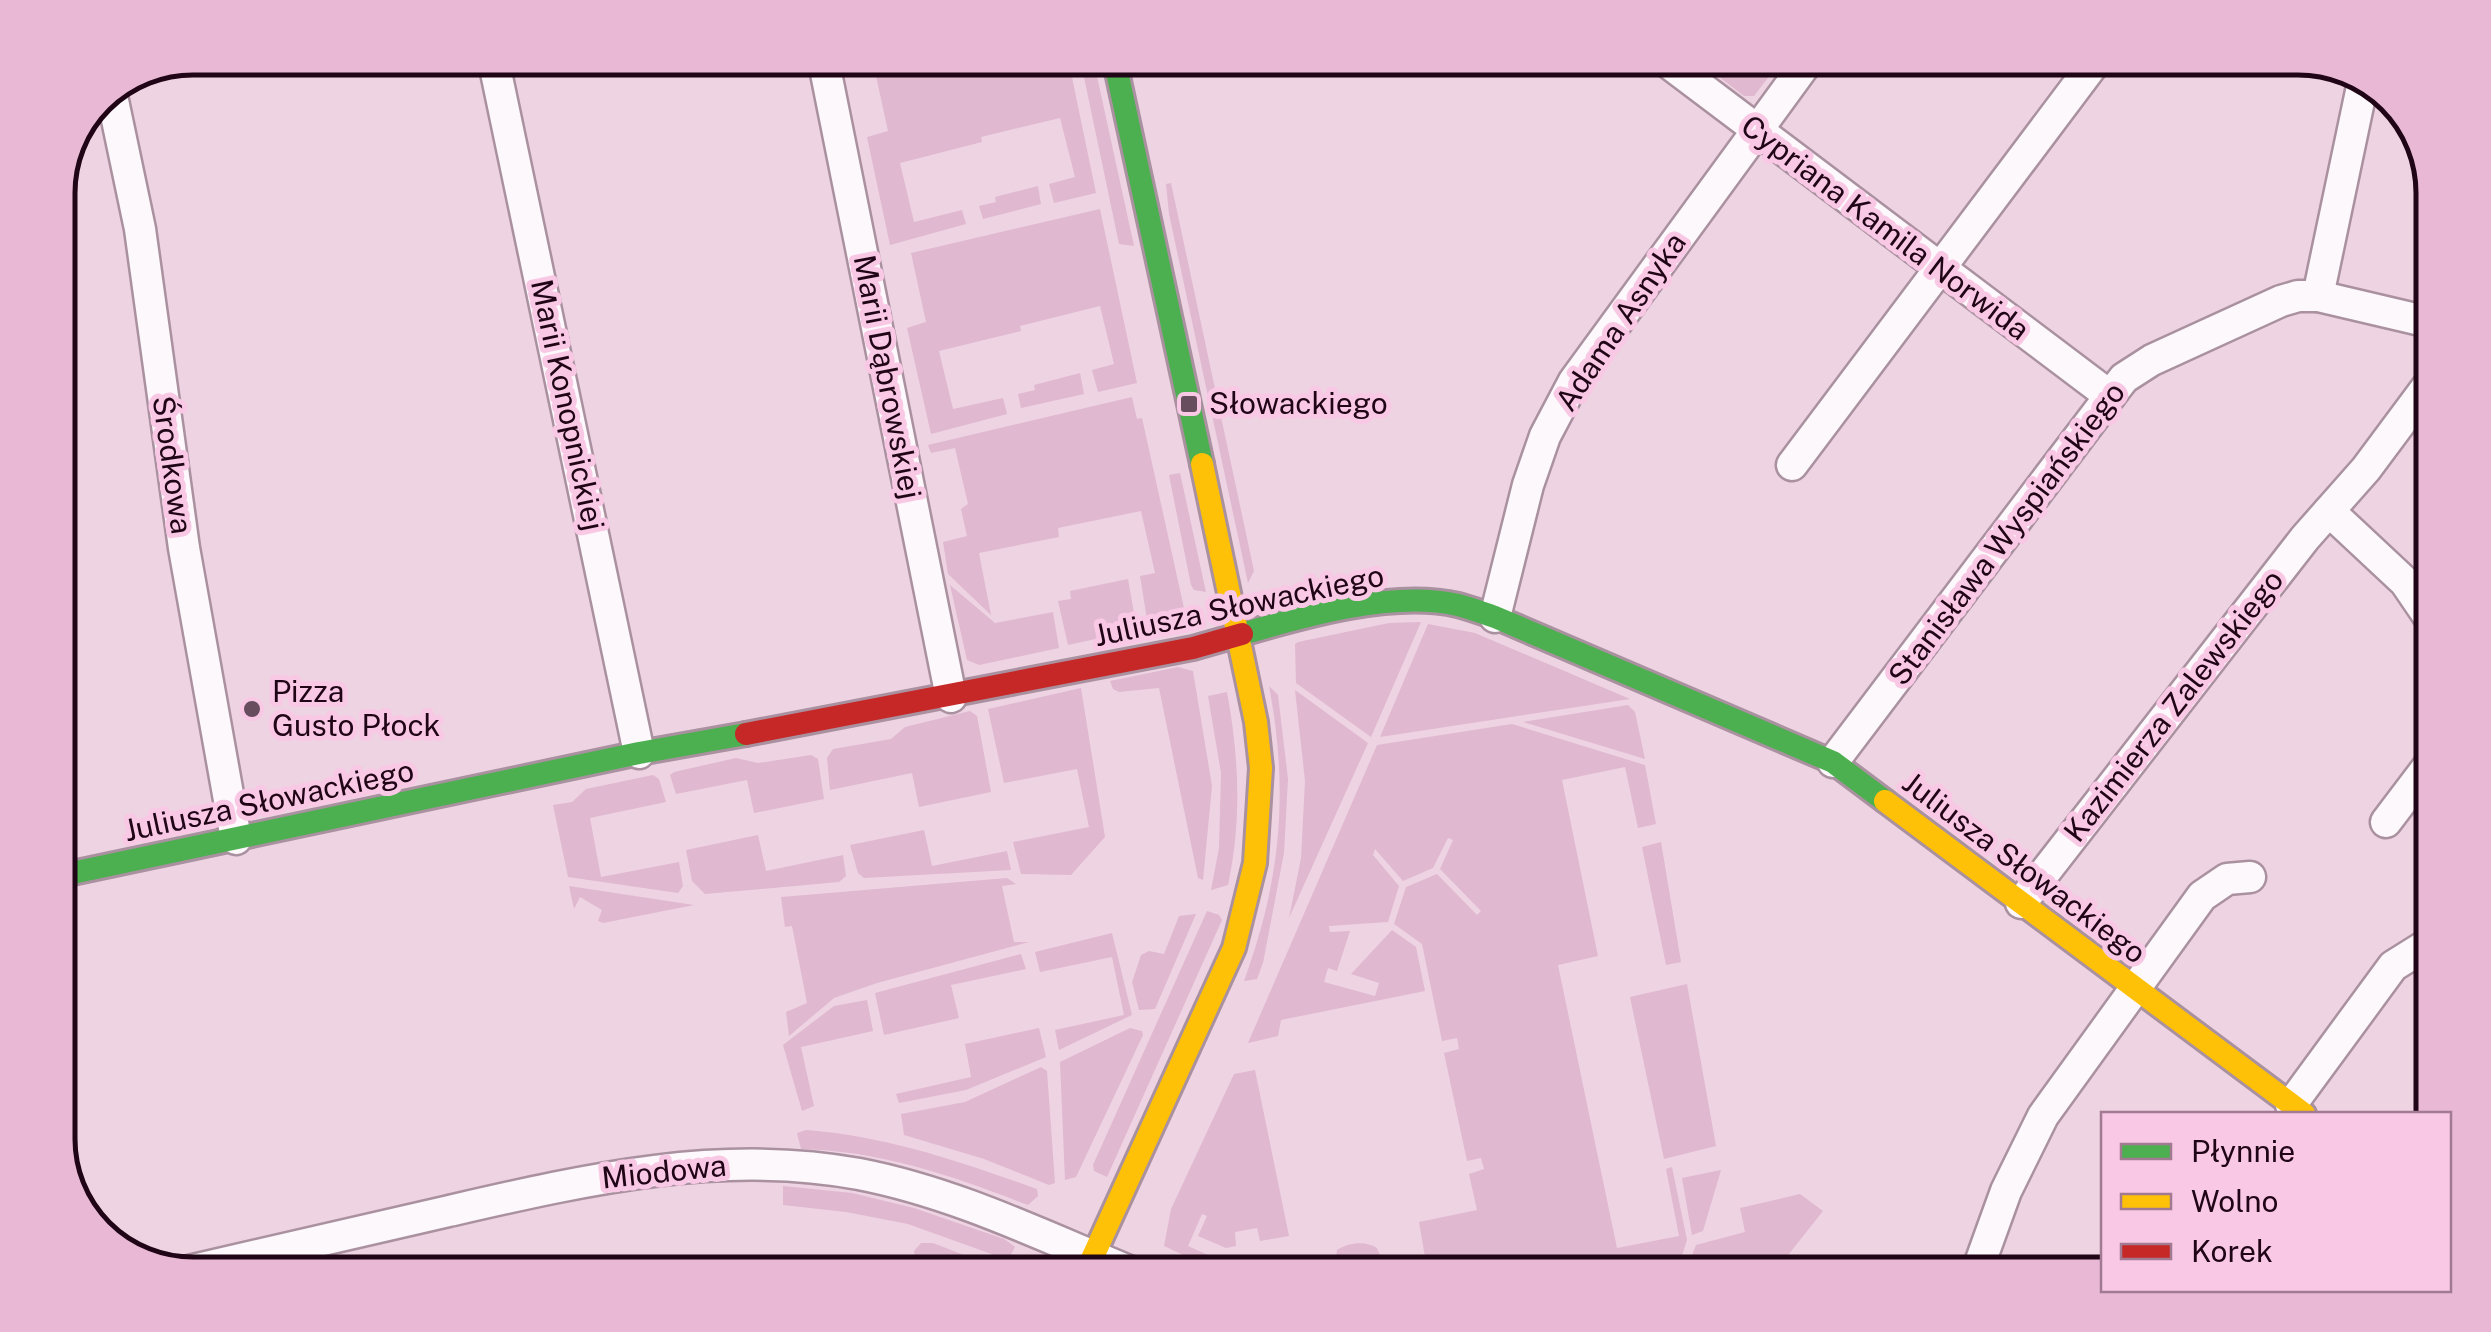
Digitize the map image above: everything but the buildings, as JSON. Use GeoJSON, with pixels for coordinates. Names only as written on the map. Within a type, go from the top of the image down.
{"type":"FeatureCollection","features":[{"type":"Feature","properties":{"kind":"street","name":"Marii Konopnickiej"},"geometry":{"type":"LineString","coordinates":[[498,75],[638,753]]}},
{"type":"Feature","properties":{"kind":"street","name":"Marii Dąbrowskiej"},"geometry":{"type":"LineString","coordinates":[[826,75],[951,696]]}},
{"type":"Feature","properties":{"kind":"street"},"geometry":{"type":"LineString","coordinates":[[1093,1257],[1234,948],[1256,863],[1261,768],[1239,634],[1118,75]]}},
{"type":"Feature","properties":{"kind":"street","name":"Cypriana Kamila Norwida"},"geometry":{"type":"LineString","coordinates":[[1684,75],[2110,396]]}},
{"type":"Feature","properties":{"kind":"street","name":"Adama Asnyka"},"geometry":{"type":"LineString","coordinates":[[1496,617],[1528,485],[1545,436],[1574,381],[1798,75]]}},
{"type":"Feature","properties":{"kind":"street"},"geometry":{"type":"LineString","coordinates":[[1792,465],[2085,75]]}},
{"type":"Feature","properties":{"kind":"street"},"geometry":{"type":"LineString","coordinates":[[2318,296],[2361,93]]}},
{"type":"Feature","properties":{"kind":"street","name":"Środkowa"},"geometry":{"type":"LineString","coordinates":[[114,105],[140,229],[184,548],[236,838]]}},
{"type":"Feature","properties":{"kind":"street","name":"Stanisława Wyspiańskiego"},"geometry":{"type":"LineString","coordinates":[[1833,762],[2124,378],[2152,360],[2298,296],[2318,296],[2416,319]]}},
{"type":"Feature","properties":{"kind":"street","name":"Kazimierza Zalewskiego"},"geometry":{"type":"LineString","coordinates":[[2021,903],[2416,402]]}},
{"type":"Feature","properties":{"kind":"street"},"geometry":{"type":"LineString","coordinates":[[2328,511],[2405,582],[2416,598]]}},
{"type":"Feature","properties":{"kind":"street","name":"Juliusza Słowackiego"},"geometry":{"type":"LineString","coordinates":[[75,872],[638,753],[1193,648],[1288,621],[1396,600],[1455,604],[1496,617],[1833,762],[2298,1110]]}},
{"type":"Feature","properties":{"kind":"street"},"geometry":{"type":"LineString","coordinates":[[2386,822],[2416,783]]}},
{"type":"Feature","properties":{"kind":"street"},"geometry":{"type":"LineString","coordinates":[[1982,1257],[2006,1191],[2043,1116],[2202,896],[2227,879],[2250,877]]}},
{"type":"Feature","properties":{"kind":"street"},"geometry":{"type":"LineString","coordinates":[[2298,1110],[2393,966],[2416,952]]}},
{"type":"Feature","properties":{"kind":"street","name":"Miodowa"},"geometry":{"type":"LineString","coordinates":[[250,1257],[562,1186],[641,1172],[729,1164],[827,1169],[888,1180],[997,1215],[1074,1257]]}},
{"type":"Feature","properties":{"kind":"shaded area"},"geometry":{"type":"Polygon","coordinates":[[[876,75],[1072,75],[1096,193],[1054,203],[1049,184],[1075,177],[1060,118],[981,137],[982,142],[900,163],[914,222],[962,210],[966,224],[890,245],[867,137],[888,131],[876,75]]]}},
{"type":"Feature","properties":{"kind":"shaded area"},"geometry":{"type":"Polygon","coordinates":[[[1084,75],[1097,75],[1134,246],[1119,244],[1084,75]]]}},
{"type":"Feature","properties":{"kind":"shaded area"},"geometry":{"type":"Polygon","coordinates":[[[1717,75],[1770,75],[1754,96],[1744,96],[1717,75]]]}},
{"type":"Feature","properties":{"kind":"shaded area"},"geometry":{"type":"Polygon","coordinates":[[[1171,183],[1254,571],[1248,583],[1169,214],[1166,184],[1171,183]]]}},
{"type":"Feature","properties":{"kind":"shaded area"},"geometry":{"type":"Polygon","coordinates":[[[1038,186],[1041,204],[983,219],[979,206],[996,202],[995,197],[1038,186]]]}},
{"type":"Feature","properties":{"kind":"shaded area"},"geometry":{"type":"Polygon","coordinates":[[[1100,209],[1137,383],[1098,392],[1092,370],[1114,364],[1100,306],[939,351],[953,409],[1003,398],[1007,414],[931,434],[907,328],[926,322],[911,253],[1100,209]]]}},
{"type":"Feature","properties":{"kind":"shaded area"},"geometry":{"type":"Polygon","coordinates":[[[1080,373],[1084,394],[1021,408],[1018,394],[1035,390],[1034,385],[1080,373]]]}},
{"type":"Feature","properties":{"kind":"shaded area"},"geometry":{"type":"Polygon","coordinates":[[[1132,397],[1137,419],[1142,418],[1184,608],[1174,621],[1148,626],[1140,576],[1155,573],[1141,511],[1058,528],[1059,537],[979,553],[991,615],[948,574],[943,542],[967,536],[961,509],[968,504],[955,448],[931,453],[928,445],[1132,397]]]}},
{"type":"Feature","properties":{"kind":"shaded area"},"geometry":{"type":"Polygon","coordinates":[[[1180,473],[1206,592],[1194,590],[1191,585],[1169,475],[1180,473]]]}},
{"type":"Feature","properties":{"kind":"shaded area"},"geometry":{"type":"Polygon","coordinates":[[[1128,579],[1137,630],[1068,645],[1058,601],[1071,599],[1070,591],[1128,579]]]}},
{"type":"Feature","properties":{"kind":"shaded area"},"geometry":{"type":"Polygon","coordinates":[[[950,585],[995,623],[1053,612],[1059,648],[979,665],[967,660],[950,585]]]}},
{"type":"Feature","properties":{"kind":"shaded area"},"geometry":{"type":"Polygon","coordinates":[[[1421,622],[1371,737],[1296,683],[1298,642],[1389,623],[1421,622]]]}},
{"type":"Feature","properties":{"kind":"shaded area"},"geometry":{"type":"Polygon","coordinates":[[[1428,624],[1475,633],[1630,699],[1380,737],[1428,624]]]}},
{"type":"Feature","properties":{"kind":"shaded area"},"geometry":{"type":"Polygon","coordinates":[[[1178,667],[1193,671],[1212,786],[1203,880],[1198,878],[1159,688],[1119,692],[1110,681],[1178,667]]]}},
{"type":"Feature","properties":{"kind":"shaded area"},"geometry":{"type":"Polygon","coordinates":[[[1269,686],[1278,695],[1288,779],[1284,853],[1263,963],[1257,979],[1244,981],[1266,907],[1278,835],[1279,762],[1269,686]]]}},
{"type":"Feature","properties":{"kind":"shaded area"},"geometry":{"type":"Polygon","coordinates":[[[1081,688],[1105,837],[1071,875],[1021,874],[1013,842],[1089,827],[1077,769],[1004,783],[988,709],[1081,688]]]}},
{"type":"Feature","properties":{"kind":"shaded area"},"geometry":{"type":"Polygon","coordinates":[[[1295,690],[1368,743],[1289,918],[1301,858],[1305,781],[1295,690]]]}},
{"type":"Feature","properties":{"kind":"shaded area"},"geometry":{"type":"Polygon","coordinates":[[[1227,692],[1236,764],[1237,813],[1228,885],[1211,890],[1219,848],[1221,773],[1208,696],[1227,692]]]}},
{"type":"Feature","properties":{"kind":"shaded area"},"geometry":{"type":"Polygon","coordinates":[[[1628,705],[1635,712],[1645,759],[1523,722],[1628,705]]]}},
{"type":"Feature","properties":{"kind":"shaded area"},"geometry":{"type":"Polygon","coordinates":[[[970,711],[977,716],[991,792],[919,807],[912,773],[830,790],[827,758],[833,749],[891,739],[905,727],[970,711]]]}},
{"type":"Feature","properties":{"kind":"shaded area"},"geometry":{"type":"Polygon","coordinates":[[[1512,724],[1645,765],[1656,824],[1638,828],[1625,767],[1562,780],[1598,956],[1558,965],[1617,1248],[1679,1236],[1666,1169],[1672,1167],[1687,1240],[1682,1257],[1425,1257],[1419,1222],[1477,1210],[1469,1174],[1484,1169],[1481,1158],[1467,1161],[1444,1053],[1459,1049],[1457,1038],[1442,1041],[1422,944],[1394,924],[1406,887],[1437,874],[1477,915],[1481,911],[1440,869],[1453,840],[1448,838],[1433,868],[1403,881],[1375,849],[1373,855],[1399,886],[1388,922],[1329,926],[1330,932],[1350,931],[1337,971],[1328,968],[1324,982],[1375,996],[1379,983],[1351,974],[1392,930],[1416,947],[1425,991],[1281,1020],[1278,1036],[1248,1043],[1377,745],[1512,724]]]}},
{"type":"Feature","properties":{"kind":"shaded area"},"geometry":{"type":"Polygon","coordinates":[[[811,755],[818,759],[824,799],[754,813],[747,780],[676,794],[670,775],[736,758],[758,763],[811,755]]]}},
{"type":"Feature","properties":{"kind":"shaded area"},"geometry":{"type":"Polygon","coordinates":[[[653,775],[659,779],[666,802],[590,818],[601,877],[679,862],[683,886],[678,893],[568,877],[553,805],[572,802],[586,789],[653,775]]]}},
{"type":"Feature","properties":{"kind":"shaded area"},"geometry":{"type":"Polygon","coordinates":[[[924,830],[932,866],[1007,851],[1011,870],[864,878],[858,873],[850,845],[924,830]]]}},
{"type":"Feature","properties":{"kind":"shaded area"},"geometry":{"type":"Polygon","coordinates":[[[758,835],[766,871],[843,855],[846,876],[839,882],[705,894],[692,881],[686,850],[758,835]]]}},
{"type":"Feature","properties":{"kind":"shaded area"},"geometry":{"type":"Polygon","coordinates":[[[1661,842],[1681,962],[1666,965],[1642,847],[1661,842]]]}},
{"type":"Feature","properties":{"kind":"shaded area"},"geometry":{"type":"Polygon","coordinates":[[[1007,878],[1016,884],[1002,886],[1014,942],[1029,942],[834,998],[789,1036],[786,1012],[807,1003],[792,926],[785,927],[781,897],[1007,878]]]}},
{"type":"Feature","properties":{"kind":"shaded area"},"geometry":{"type":"Polygon","coordinates":[[[569,886],[694,905],[603,923],[598,921],[602,910],[580,897],[574,909],[569,886]]]}},
{"type":"Feature","properties":{"kind":"shaded area"},"geometry":{"type":"Polygon","coordinates":[[[1207,911],[1222,920],[1107,1177],[1094,1171],[1093,1165],[1207,911]]]}},
{"type":"Feature","properties":{"kind":"shaded area"},"geometry":{"type":"Polygon","coordinates":[[[1196,914],[1155,1009],[1139,1010],[1132,982],[1141,955],[1149,951],[1164,954],[1179,916],[1196,914]]]}},
{"type":"Feature","properties":{"kind":"shaded area"},"geometry":{"type":"Polygon","coordinates":[[[1112,933],[1132,1015],[1059,1050],[1055,1030],[1124,1015],[1112,957],[1040,972],[1035,952],[1112,933]]]}},
{"type":"Feature","properties":{"kind":"shaded area"},"geometry":{"type":"Polygon","coordinates":[[[1021,954],[1026,969],[951,985],[959,1018],[884,1035],[875,993],[1021,954]]]}},
{"type":"Feature","properties":{"kind":"shaded area"},"geometry":{"type":"Polygon","coordinates":[[[1687,984],[1716,1146],[1664,1159],[1630,997],[1687,984]]]}},
{"type":"Feature","properties":{"kind":"shaded area"},"geometry":{"type":"Polygon","coordinates":[[[867,1000],[873,1031],[801,1047],[814,1106],[802,1111],[783,1045],[834,1006],[867,1000]]]}},
{"type":"Feature","properties":{"kind":"shaded area"},"geometry":{"type":"Polygon","coordinates":[[[1039,1028],[1046,1057],[966,1090],[899,1103],[896,1094],[971,1077],[965,1044],[1039,1028]]]}},
{"type":"Feature","properties":{"kind":"shaded area"},"geometry":{"type":"Polygon","coordinates":[[[1130,1028],[1142,1031],[1143,1035],[1076,1177],[1065,1180],[1060,1062],[1130,1028]]]}},
{"type":"Feature","properties":{"kind":"shaded area"},"geometry":{"type":"Polygon","coordinates":[[[1041,1067],[1047,1071],[1055,1183],[1049,1185],[984,1159],[904,1135],[901,1114],[965,1102],[1041,1067]]]}},
{"type":"Feature","properties":{"kind":"shaded area"},"geometry":{"type":"Polygon","coordinates":[[[1255,1070],[1289,1236],[1260,1241],[1257,1228],[1235,1232],[1236,1246],[1226,1248],[1198,1236],[1207,1216],[1202,1214],[1188,1246],[1212,1257],[1188,1257],[1164,1246],[1171,1209],[1234,1074],[1255,1070]]]}},
{"type":"Feature","properties":{"kind":"shaded area"},"geometry":{"type":"Polygon","coordinates":[[[806,1130],[866,1138],[923,1152],[1037,1189],[1038,1196],[1028,1205],[889,1160],[801,1149],[797,1133],[806,1130]]]}},
{"type":"Feature","properties":{"kind":"shaded area"},"geometry":{"type":"Polygon","coordinates":[[[1721,1170],[1703,1231],[1692,1235],[1682,1178],[1721,1170]]]}},
{"type":"Feature","properties":{"kind":"shaded area"},"geometry":{"type":"Polygon","coordinates":[[[783,1186],[852,1193],[914,1208],[1004,1239],[1015,1247],[1010,1257],[1000,1257],[908,1224],[783,1205],[783,1186]]]}},
{"type":"Feature","properties":{"kind":"shaded area"},"geometry":{"type":"Polygon","coordinates":[[[1800,1194],[1823,1211],[1786,1257],[1691,1257],[1696,1245],[1745,1232],[1740,1208],[1800,1194]]]}},
{"type":"Feature","properties":{"kind":"shaded area"},"geometry":{"type":"Polygon","coordinates":[[[921,1243],[933,1243],[969,1257],[915,1257],[914,1251],[921,1243]]]}},
{"type":"Feature","properties":{"kind":"shaded area"},"geometry":{"type":"Polygon","coordinates":[[[1357,1243],[1377,1248],[1381,1257],[1336,1257],[1337,1250],[1357,1243]]]}},
{"type":"Feature","properties":{"kind":"traffic: fast"},"geometry":{"type":"LineString","coordinates":[[1118,75],[1202,464]]}},
{"type":"Feature","properties":{"kind":"traffic: fast"},"geometry":{"type":"LineString","coordinates":[[1242,634],[1320,613],[1377,603],[1433,601],[1458,605],[1495,617],[1833,762],[1885,801]]}},
{"type":"Feature","properties":{"kind":"traffic: fast"},"geometry":{"type":"LineString","coordinates":[[75,872],[639,753],[746,734]]}},
{"type":"Feature","properties":{"kind":"traffic: slow"},"geometry":{"type":"LineString","coordinates":[[1093,1257],[1234,948],[1255,863],[1261,768],[1256,722],[1202,464]]}},
{"type":"Feature","properties":{"kind":"traffic: slow"},"geometry":{"type":"LineString","coordinates":[[1885,801],[2301,1112]]}},
{"type":"Feature","properties":{"kind":"traffic: jam"},"geometry":{"type":"LineString","coordinates":[[746,734],[1193,648],[1242,634]]}},
{"type":"Feature","properties":{"kind":"place","name":"Słowackiego"},"geometry":{"type":"Point","coordinates":[1189,404]}},
{"type":"Feature","properties":{"kind":"place","name":"Pizza Gusto Płock"},"geometry":{"type":"Point","coordinates":[252,709]}}]}
